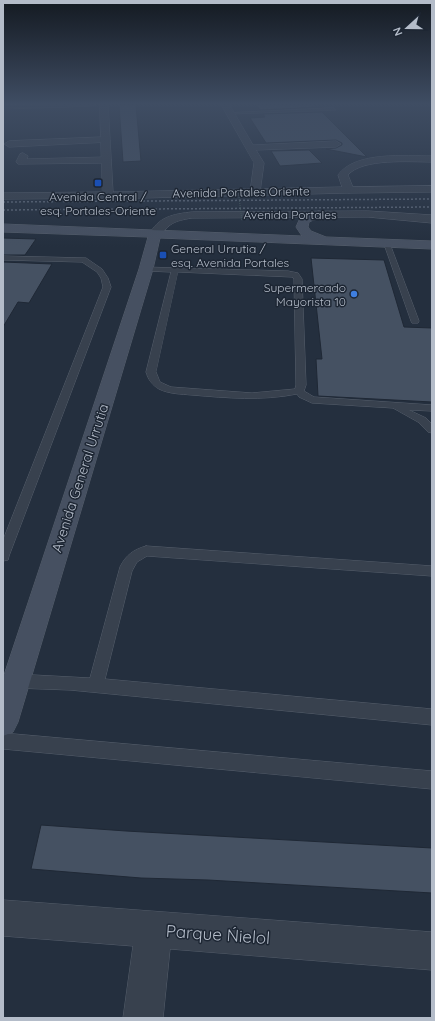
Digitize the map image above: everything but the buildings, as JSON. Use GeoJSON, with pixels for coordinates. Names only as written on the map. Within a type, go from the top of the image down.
{"type":"FeatureCollection","features":[{"type":"Feature","properties":{"kind":"main road"},"geometry":{"type":"LineString","coordinates":[[319,214],[304,220],[302,223],[302,229],[311,236],[331,242]]}},
{"type":"Feature","properties":{"kind":"main road","name":"Avenida Portales"},"geometry":{"type":"LineString","coordinates":[[3,228],[432,245]]}},
{"type":"Feature","properties":{"kind":"main road","name":"Avenida General Urrutia"},"geometry":{"type":"LineString","coordinates":[[3,722],[146,269],[155,235]]}},
{"type":"Feature","properties":{"kind":"street"},"geometry":{"type":"LineString","coordinates":[[106,152],[108,195]]}},
{"type":"Feature","properties":{"kind":"street"},"geometry":{"type":"LineString","coordinates":[[252,152],[259,166],[255,192]]}},
{"type":"Feature","properties":{"kind":"street"},"geometry":{"type":"LineString","coordinates":[[23,156],[21,162],[106,160]]}},
{"type":"Feature","properties":{"kind":"street"},"geometry":{"type":"LineString","coordinates":[[349,190],[343,175],[346,170],[354,165],[383,160],[432,159]]}},
{"type":"Feature","properties":{"kind":"street","name":"Avenida Portales Oriente"},"geometry":{"type":"LineString","coordinates":[[3,196],[432,189]]}},
{"type":"Feature","properties":{"kind":"street","name":"Avenida Portales"},"geometry":{"type":"LineString","coordinates":[[155,235],[163,223],[184,216],[381,214],[432,219]]}},
{"type":"Feature","properties":{"kind":"street","name":"Parque Ńielol"},"geometry":{"type":"LineString","coordinates":[[3,918],[432,951]]}},
{"type":"Feature","properties":{"kind":"street"},"geometry":{"type":"LineString","coordinates":[[144,1018],[154,929]]}},
{"type":"Feature","properties":{"kind":"lane"},"geometry":{"type":"LineString","coordinates":[[387,244],[415,321]]}},
{"type":"Feature","properties":{"kind":"lane"},"geometry":{"type":"LineString","coordinates":[[3,258],[83,260],[92,263],[107,279],[107,287],[3,556]]}},
{"type":"Feature","properties":{"kind":"lane"},"geometry":{"type":"LineString","coordinates":[[146,269],[288,273],[295,275],[298,279],[301,385],[298,391]]}},
{"type":"Feature","properties":{"kind":"lane"},"geometry":{"type":"LineString","coordinates":[[175,270],[151,372],[154,382],[159,386],[176,391],[265,396],[281,395],[298,391]]}},
{"type":"Feature","properties":{"kind":"lane"},"geometry":{"type":"LineString","coordinates":[[298,391],[302,395],[312,400],[432,408]]}},
{"type":"Feature","properties":{"kind":"lane"},"geometry":{"type":"LineString","coordinates":[[392,406],[422,420],[432,430]]}},
{"type":"Feature","properties":{"kind":"lane"},"geometry":{"type":"LineString","coordinates":[[96,686],[125,572],[129,561],[137,554],[146,551],[432,571]]}},
{"type":"Feature","properties":{"kind":"lane"},"geometry":{"type":"LineString","coordinates":[[15,681],[96,686],[432,717]]}},
{"type":"Feature","properties":{"kind":"lane"},"geometry":{"type":"LineString","coordinates":[[3,741],[432,780]]}},
{"type":"Feature","properties":{"kind":"path"},"geometry":{"type":"LineString","coordinates":[[239,196],[242,222]]}},
{"type":"Feature","properties":{"kind":"railway"},"geometry":{"type":"LineString","coordinates":[[3,202],[432,199]]}},
{"type":"Feature","properties":{"kind":"railway"},"geometry":{"type":"LineString","coordinates":[[3,210],[432,207]]}},
{"type":"Feature","properties":{"kind":"place","name":"Avenida Central / esq. Portales-Oriente"},"geometry":{"type":"Point","coordinates":[98,183]}},
{"type":"Feature","properties":{"kind":"place","name":"General Urrutia / esq. Avenida Portales"},"geometry":{"type":"Point","coordinates":[163,255]}},
{"type":"Feature","properties":{"kind":"place","name":"Supermercado Mayorista 10"},"geometry":{"type":"Point","coordinates":[354,294]}}]}
